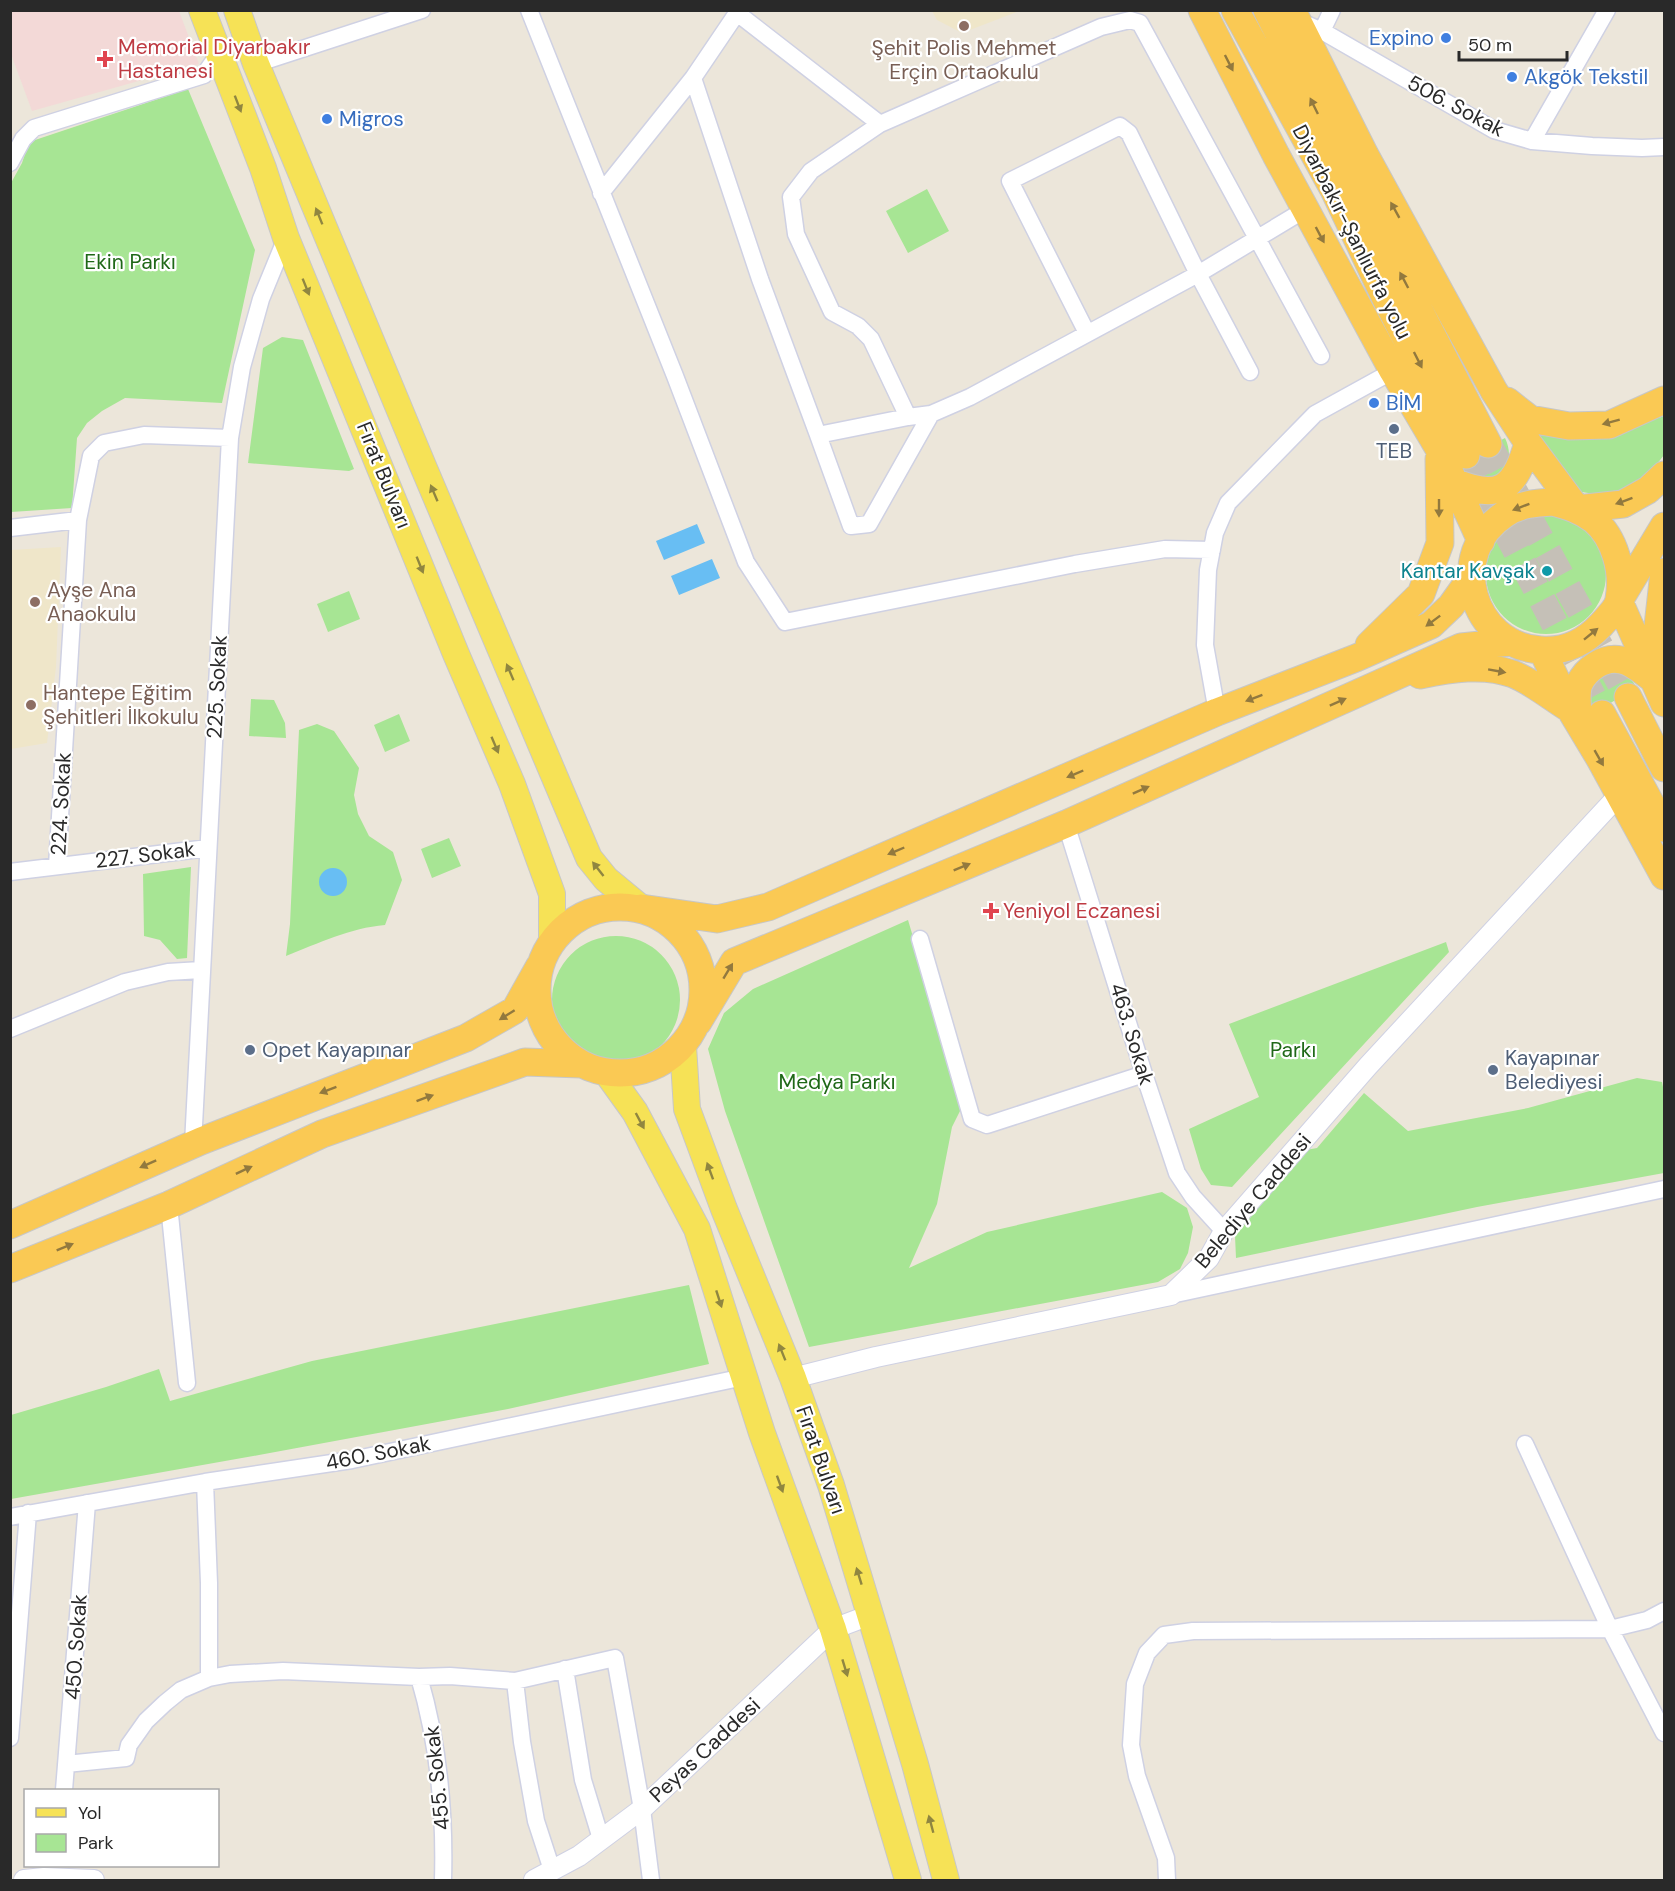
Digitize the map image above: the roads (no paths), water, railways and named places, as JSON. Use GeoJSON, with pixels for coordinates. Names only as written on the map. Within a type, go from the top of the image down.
{"type":"FeatureCollection","features":[{"type":"Feature","properties":{"kind":"highway"},"geometry":{"type":"LineString","coordinates":[[1202,10],[1393,371],[1439,449],[1481,541]]}},
{"type":"Feature","properties":{"kind":"highway","name":"Diyarbakır-Şanlıurfa yolu"},"geometry":{"type":"LineString","coordinates":[[1235,10],[1334,190],[1385,297],[1477,449],[1337,152],[1267,10]]}},
{"type":"Feature","properties":{"kind":"highway"},"geometry":{"type":"LineString","coordinates":[[1300,13],[1365,155],[1494,391],[1528,443],[1577,509]]}},
{"type":"Feature","properties":{"kind":"highway"},"geometry":{"type":"LineString","coordinates":[[1494,391],[1530,419],[1569,426],[1609,425],[1665,400]]}},
{"type":"Feature","properties":{"kind":"highway"},"geometry":{"type":"LineString","coordinates":[[1454,482],[1473,490],[1493,492],[1503,487],[1515,477],[1528,443]]}},
{"type":"Feature","properties":{"kind":"highway"},"geometry":{"type":"LineString","coordinates":[[1356,658],[1421,594],[1440,543],[1439,449]]}},
{"type":"Feature","properties":{"kind":"highway"},"geometry":{"type":"LineString","coordinates":[[1577,509],[1623,504],[1648,490],[1665,475]]}},
{"type":"Feature","properties":{"kind":"highway"},"geometry":{"type":"LineString","coordinates":[[1665,526],[1619,601],[1606,620],[1591,636],[1573,646],[1542,651],[1530,650],[1510,642],[1494,631],[1482,615],[1474,597],[1471,578],[1475,553],[1486,531],[1505,514],[1528,504],[1552,502],[1577,509],[1595,521],[1609,537],[1617,557],[1620,579],[1619,601],[1659,683],[1665,704]]}},
{"type":"Feature","properties":{"kind":"highway"},"geometry":{"type":"LineString","coordinates":[[1659,683],[1657,635],[1665,572]]}},
{"type":"Feature","properties":{"kind":"highway"},"geometry":{"type":"LineString","coordinates":[[10,1225],[283,1107],[466,1038],[515,1011],[552,942],[569,923],[591,911],[616,906],[717,919],[768,907],[1217,712],[1356,658],[1431,625],[1451,606],[1471,578]]}},
{"type":"Feature","properties":{"kind":"highway"},"geometry":{"type":"LineString","coordinates":[[10,1269],[169,1205],[322,1134],[525,1062],[580,1064],[607,1073],[635,1073],[662,1063],[683,1046],[734,962],[1066,824],[1461,647],[1510,642]]}},
{"type":"Feature","properties":{"kind":"highway"},"geometry":{"type":"LineString","coordinates":[[1542,651],[1584,716],[1665,828]]}},
{"type":"Feature","properties":{"kind":"highway"},"geometry":{"type":"LineString","coordinates":[[1659,683],[1636,667],[1618,659],[1603,661],[1590,668],[1579,685],[1584,716],[1619,795],[1665,876]]}},
{"type":"Feature","properties":{"kind":"highway"},"geometry":{"type":"LineString","coordinates":[[1377,684],[1422,674],[1471,668],[1497,669],[1515,675],[1584,716]]}},
{"type":"Feature","properties":{"kind":"highway"},"geometry":{"type":"LineString","coordinates":[[1628,697],[1665,768]]}},
{"type":"Feature","properties":{"kind":"highway"},"geometry":{"type":"LineString","coordinates":[[641,908],[667,920],[688,940],[700,965],[704,994],[698,1022]]}},
{"type":"Feature","properties":{"kind":"highway"},"geometry":{"type":"LineString","coordinates":[[539,967],[537,995],[543,1023],[558,1046],[580,1064]]}},
{"type":"Feature","properties":{"kind":"main road","name":"Fırat Bulvarı"},"geometry":{"type":"LineString","coordinates":[[202,10],[263,168],[286,238],[456,654],[512,784],[552,894],[552,942]]}},
{"type":"Feature","properties":{"kind":"main road","name":"Fırat Bulvarı"},"geometry":{"type":"LineString","coordinates":[[237,10],[256,64],[423,466],[590,858],[606,879],[641,908]]}},
{"type":"Feature","properties":{"kind":"main road","name":"Fırat Bulvarı"},"geometry":{"type":"LineString","coordinates":[[683,1046],[687,1109],[724,1209],[793,1378],[831,1485],[915,1764],[946,1881]]}},
{"type":"Feature","properties":{"kind":"main road"},"geometry":{"type":"LineString","coordinates":[[607,1073],[635,1112],[697,1229],[766,1444],[833,1629],[908,1881]]}},
{"type":"Feature","properties":{"kind":"street"},"geometry":{"type":"LineString","coordinates":[[256,64],[422,10]]}},
{"type":"Feature","properties":{"kind":"street"},"geometry":{"type":"LineString","coordinates":[[529,10],[675,376],[746,562],[785,622],[1075,564],[1165,549],[1212,550]]}},
{"type":"Feature","properties":{"kind":"street"},"geometry":{"type":"LineString","coordinates":[[1322,31],[1332,10]]}},
{"type":"Feature","properties":{"kind":"street"},"geometry":{"type":"LineString","coordinates":[[1532,141],[1607,10]]}},
{"type":"Feature","properties":{"kind":"street"},"geometry":{"type":"LineString","coordinates":[[601,193],[693,78],[737,12],[880,124]]}},
{"type":"Feature","properties":{"kind":"street","name":"506. Sokak"},"geometry":{"type":"LineString","coordinates":[[1300,13],[1322,31],[1494,130],[1532,141],[1592,147],[1665,147]]}},
{"type":"Feature","properties":{"kind":"street"},"geometry":{"type":"LineString","coordinates":[[908,417],[871,339],[858,326],[832,312],[796,234],[791,197],[811,171],[880,124],[1101,27],[1130,20],[1140,23],[1321,356]]}},
{"type":"Feature","properties":{"kind":"street"},"geometry":{"type":"LineString","coordinates":[[10,163],[24,139],[34,128],[204,75],[219,52]]}},
{"type":"Feature","properties":{"kind":"street"},"geometry":{"type":"LineString","coordinates":[[693,78],[752,256],[850,526],[869,524],[931,414]]}},
{"type":"Feature","properties":{"kind":"street"},"geometry":{"type":"LineString","coordinates":[[1087,333],[1010,181],[1120,126],[1129,133],[1198,274],[1250,372]]}},
{"type":"Feature","properties":{"kind":"street"},"geometry":{"type":"LineString","coordinates":[[818,435],[931,414],[970,397],[1198,274],[1306,209]]}},
{"type":"Feature","properties":{"kind":"street","name":"225. Sokak"},"geometry":{"type":"LineString","coordinates":[[193,1144],[230,438],[245,356],[261,299],[286,238]]}},
{"type":"Feature","properties":{"kind":"street"},"geometry":{"type":"LineString","coordinates":[[1217,712],[1205,645],[1208,570],[1215,533],[1228,503],[1315,414],[1393,371]]}},
{"type":"Feature","properties":{"kind":"street","name":"224. Sokak"},"geometry":{"type":"LineString","coordinates":[[57,866],[78,520],[91,456],[104,443],[144,435],[230,438]]}},
{"type":"Feature","properties":{"kind":"street"},"geometry":{"type":"LineString","coordinates":[[10,528],[78,520]]}},
{"type":"Feature","properties":{"kind":"street","name":"Belediye Caddesi"},"geometry":{"type":"LineString","coordinates":[[1171,1295],[1209,1258],[1224,1231],[1368,1066],[1619,795]]}},
{"type":"Feature","properties":{"kind":"street","name":"463. Sokak"},"geometry":{"type":"LineString","coordinates":[[1066,824],[1177,1173],[1193,1197],[1224,1231]]}},
{"type":"Feature","properties":{"kind":"street","name":"227. Sokak"},"geometry":{"type":"LineString","coordinates":[[10,872],[208,848]]}},
{"type":"Feature","properties":{"kind":"street"},"geometry":{"type":"LineString","coordinates":[[920,939],[972,1119],[987,1125],[1144,1074]]}},
{"type":"Feature","properties":{"kind":"street"},"geometry":{"type":"LineString","coordinates":[[10,1029],[125,982],[168,972],[201,970]]}},
{"type":"Feature","properties":{"kind":"street"},"geometry":{"type":"LineString","coordinates":[[793,1378],[876,1358],[1665,1189]]}},
{"type":"Feature","properties":{"kind":"street"},"geometry":{"type":"LineString","coordinates":[[169,1205],[187,1383]]}},
{"type":"Feature","properties":{"kind":"street","name":"460. Sokak"},"geometry":{"type":"LineString","coordinates":[[10,1517],[205,1482],[352,1460],[744,1377]]}},
{"type":"Feature","properties":{"kind":"street"},"geometry":{"type":"LineString","coordinates":[[1525,1444],[1610,1629],[1665,1732]]}},
{"type":"Feature","properties":{"kind":"street"},"geometry":{"type":"LineString","coordinates":[[205,1482],[209,1582],[209,1678]]}},
{"type":"Feature","properties":{"kind":"street","name":"450. Sokak"},"geometry":{"type":"LineString","coordinates":[[64,1789],[87,1503]]}},
{"type":"Feature","properties":{"kind":"street"},"geometry":{"type":"LineString","coordinates":[[10,1738],[13,1645],[28,1514]]}},
{"type":"Feature","properties":{"kind":"street"},"geometry":{"type":"LineString","coordinates":[[1167,1881],[1166,1858],[1137,1776],[1131,1745],[1135,1684],[1147,1653],[1164,1635],[1193,1631],[1610,1629],[1647,1620],[1665,1611]]}},
{"type":"Feature","properties":{"kind":"street","name":"Peyas Caddesi"},"geometry":{"type":"LineString","coordinates":[[534,1881],[579,1856],[642,1809],[833,1629],[870,1615]]}},
{"type":"Feature","properties":{"kind":"street"},"geometry":{"type":"LineString","coordinates":[[66,1764],[126,1758],[129,1745],[165,1702],[181,1690],[209,1678],[230,1674],[283,1671],[419,1677],[450,1676],[515,1682],[615,1658],[642,1809],[651,1881]]}},
{"type":"Feature","properties":{"kind":"street"},"geometry":{"type":"LineString","coordinates":[[565,1669],[583,1780],[601,1839]]}},
{"type":"Feature","properties":{"kind":"street","name":"455. Sokak"},"geometry":{"type":"LineString","coordinates":[[419,1677],[428,1708],[441,1786],[444,1815],[442,1881]]}},
{"type":"Feature","properties":{"kind":"street"},"geometry":{"type":"LineString","coordinates":[[515,1682],[522,1742],[536,1821],[552,1870]]}},
{"type":"Feature","properties":{"kind":"street"},"geometry":{"type":"LineString","coordinates":[[24,1881],[63,1876],[94,1881]]}},
{"type":"Feature","properties":{"kind":"water"},"geometry":{"type":"Polygon","coordinates":[[[697,524],[705,543],[664,560],[656,541],[697,524]]]}},
{"type":"Feature","properties":{"kind":"water"},"geometry":{"type":"Polygon","coordinates":[[[712,559],[720,578],[679,595],[671,576],[712,559]]]}},
{"type":"Feature","properties":{"kind":"water"},"geometry":{"type":"Polygon","coordinates":[[[333,868],[343,872],[347,882],[343,892],[333,896],[323,892],[319,882],[323,872],[333,868]]]}},
{"type":"Feature","properties":{"kind":"tunnel"},"geometry":{"type":"LineString","coordinates":[[1488,444],[1628,697]]}},
{"type":"Feature","properties":{"kind":"tunnel"},"geometry":{"type":"LineString","coordinates":[[1466,455],[1602,714]]}},
{"type":"Feature","properties":{"kind":"place","name":"Şehit Polis Mehmet Erçin Ortaokulu"},"geometry":{"type":"Point","coordinates":[964,26]}},
{"type":"Feature","properties":{"kind":"place","name":"Expino"},"geometry":{"type":"Point","coordinates":[1446,38]}},
{"type":"Feature","properties":{"kind":"place","name":"Memorial Diyarbakır Hastanesi"},"geometry":{"type":"Point","coordinates":[105,59]}},
{"type":"Feature","properties":{"kind":"place","name":"Akgök Tekstil"},"geometry":{"type":"Point","coordinates":[1512,77]}},
{"type":"Feature","properties":{"kind":"place","name":"Migros"},"geometry":{"type":"Point","coordinates":[327,119]}},
{"type":"Feature","properties":{"kind":"place","name":"BİM"},"geometry":{"type":"Point","coordinates":[1374,403]}},
{"type":"Feature","properties":{"kind":"place","name":"TEB"},"geometry":{"type":"Point","coordinates":[1394,429]}},
{"type":"Feature","properties":{"kind":"place","name":"Kantar Kavşak"},"geometry":{"type":"Point","coordinates":[1547,571]}},
{"type":"Feature","properties":{"kind":"place","name":"Ayşe Ana Anaokulu"},"geometry":{"type":"Point","coordinates":[35,602]}},
{"type":"Feature","properties":{"kind":"place","name":"Hantepe Eğitim Şehitleri İlkokulu"},"geometry":{"type":"Point","coordinates":[31,705]}},
{"type":"Feature","properties":{"kind":"place","name":"Yeniyol Eczanesi"},"geometry":{"type":"Point","coordinates":[991,911]}},
{"type":"Feature","properties":{"kind":"place","name":"Opet Kayapınar"},"geometry":{"type":"Point","coordinates":[250,1050]}},
{"type":"Feature","properties":{"kind":"place","name":"Kayapınar Belediyesi"},"geometry":{"type":"Point","coordinates":[1493,1070]}},
{"type":"Feature","properties":{"kind":"park label","name":"Ekin Parkı"},"geometry":{"type":"Point","coordinates":[130,262]}},
{"type":"Feature","properties":{"kind":"park label","name":"Parkı"},"geometry":{"type":"Point","coordinates":[1293,1050]}},
{"type":"Feature","properties":{"kind":"park label","name":"Medya Parkı"},"geometry":{"type":"Point","coordinates":[837,1082]}}]}
